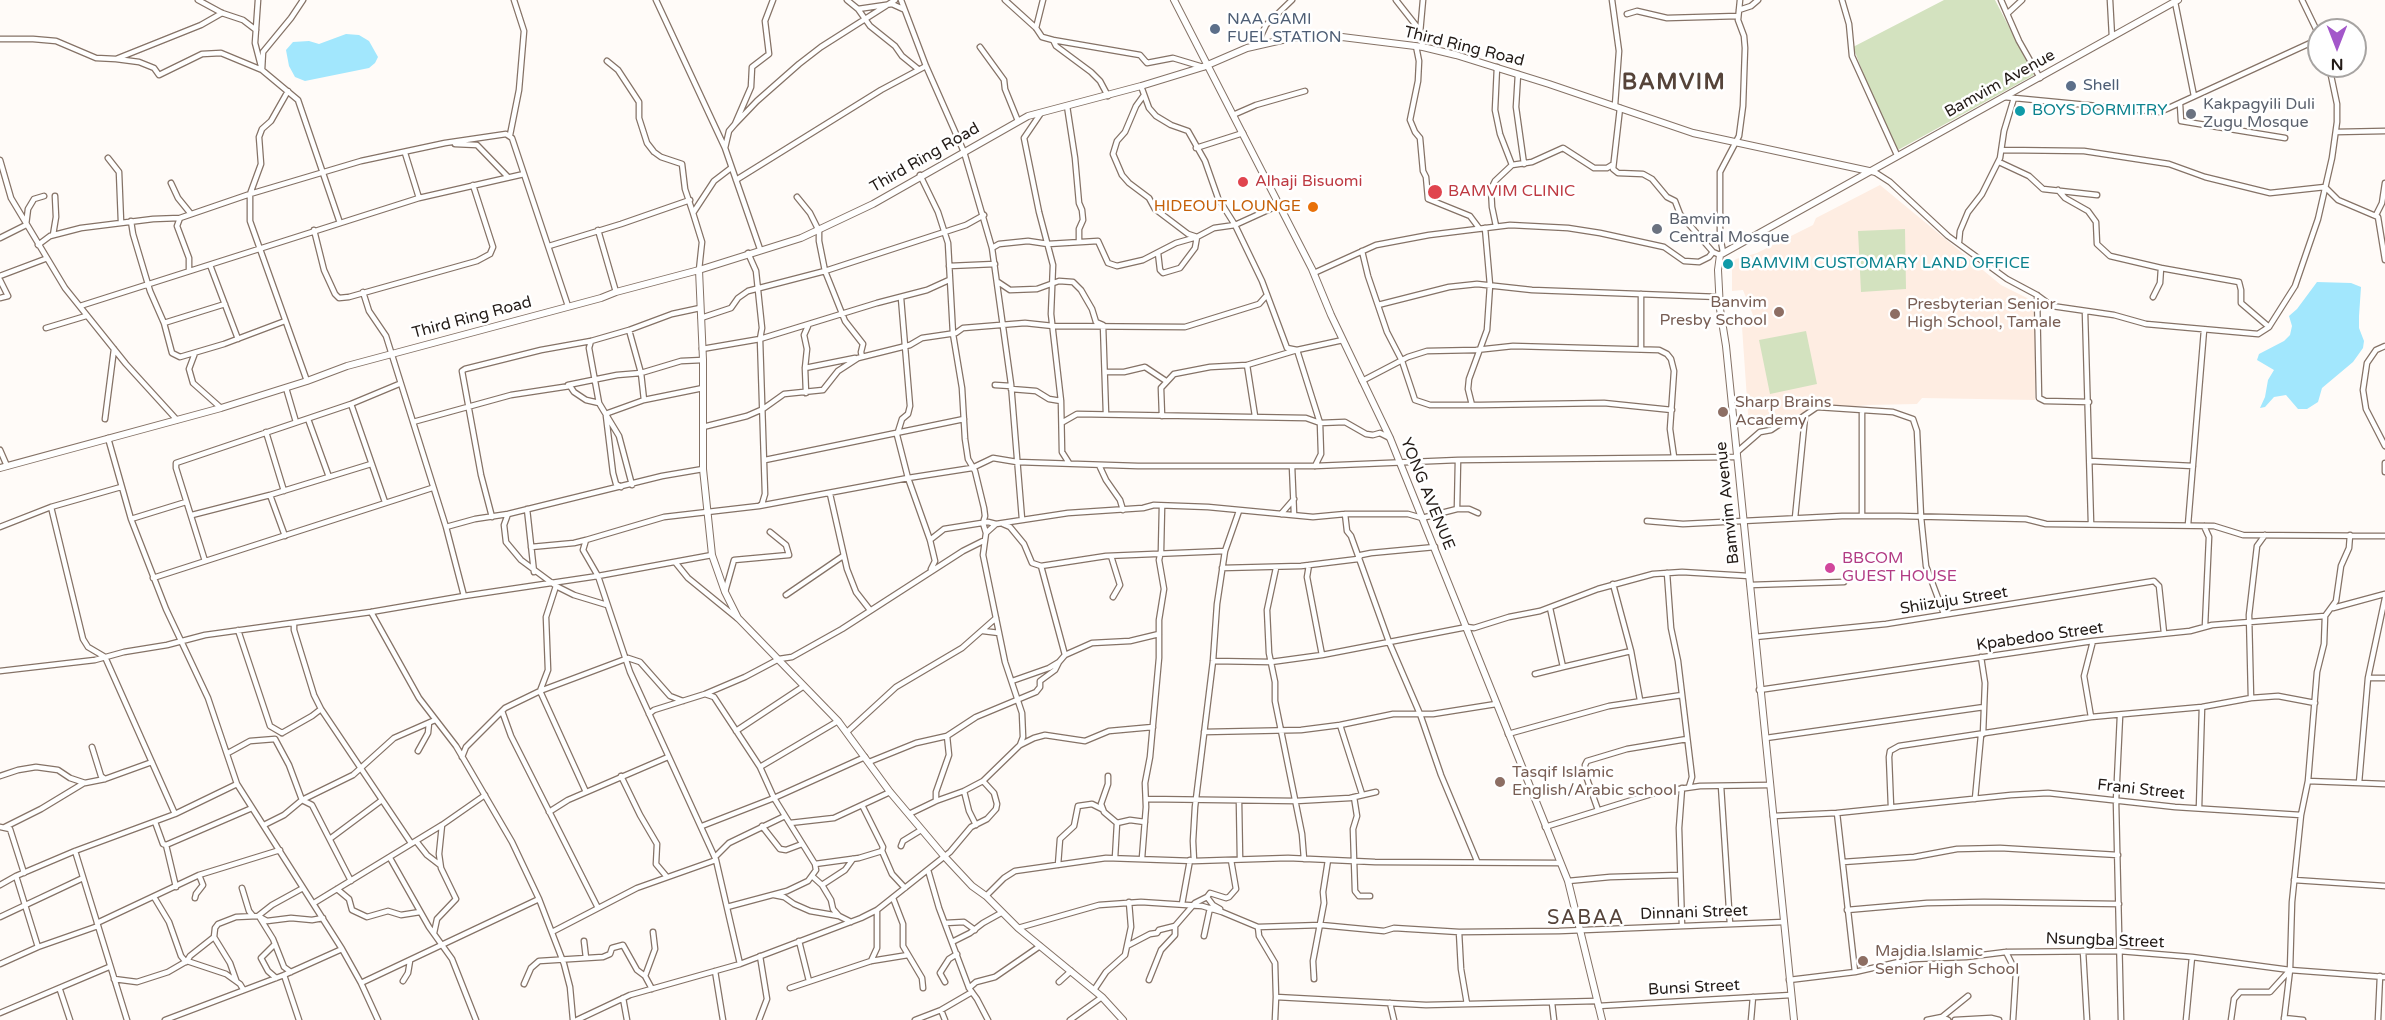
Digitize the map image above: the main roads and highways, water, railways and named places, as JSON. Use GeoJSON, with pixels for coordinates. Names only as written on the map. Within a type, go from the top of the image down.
{"type":"FeatureCollection","features":[{"type":"Feature","properties":{"kind":"water"},"geometry":{"type":"Polygon","coordinates":[[[346,34],[359,35],[369,41],[378,57],[375,63],[369,68],[305,81],[295,77],[289,66],[286,50],[293,42],[309,41],[319,44],[346,34]]]}},
{"type":"Feature","properties":{"kind":"water"},"geometry":{"type":"Polygon","coordinates":[[[2317,282],[2351,283],[2361,287],[2359,328],[2364,341],[2363,348],[2353,362],[2322,388],[2318,402],[2307,409],[2298,409],[2286,395],[2274,397],[2265,407],[2260,408],[2268,380],[2274,370],[2257,360],[2259,354],[2284,341],[2290,335],[2292,326],[2289,316],[2317,282]]]}},
{"type":"Feature","properties":{"kind":"place","name":"NAA GAMI FUEL STATION"},"geometry":{"type":"Point","coordinates":[1215,29]}},
{"type":"Feature","properties":{"kind":"place","name":"Shell"},"geometry":{"type":"Point","coordinates":[2071,86]}},
{"type":"Feature","properties":{"kind":"place","name":"BOYS DORMITRY"},"geometry":{"type":"Point","coordinates":[2020,111]}},
{"type":"Feature","properties":{"kind":"place","name":"Kakpagyili Duli Zugu Mosque"},"geometry":{"type":"Point","coordinates":[2191,114]}},
{"type":"Feature","properties":{"kind":"place","name":"Alhaji Bisuomi"},"geometry":{"type":"Point","coordinates":[1243,182]}},
{"type":"Feature","properties":{"kind":"place","name":"BAMVIM CLINIC"},"geometry":{"type":"Point","coordinates":[1435,192]}},
{"type":"Feature","properties":{"kind":"place","name":"HIDEOUT LOUNGE"},"geometry":{"type":"Point","coordinates":[1313,207]}},
{"type":"Feature","properties":{"kind":"place","name":"Bamvim Central Mosque"},"geometry":{"type":"Point","coordinates":[1657,229]}},
{"type":"Feature","properties":{"kind":"place","name":"BAMVIM CUSTOMARY LAND OFFICE"},"geometry":{"type":"Point","coordinates":[1728,264]}},
{"type":"Feature","properties":{"kind":"place","name":"Banvim Presby School"},"geometry":{"type":"Point","coordinates":[1779,312]}},
{"type":"Feature","properties":{"kind":"place","name":"Presbyterian Senior High School, Tamale"},"geometry":{"type":"Point","coordinates":[1895,314]}},
{"type":"Feature","properties":{"kind":"place","name":"Sharp Brains Academy"},"geometry":{"type":"Point","coordinates":[1723,412]}},
{"type":"Feature","properties":{"kind":"place","name":"BBCOM GUEST HOUSE"},"geometry":{"type":"Point","coordinates":[1830,568]}},
{"type":"Feature","properties":{"kind":"place","name":"Tasqif Islamic English/Arabic school"},"geometry":{"type":"Point","coordinates":[1500,782]}},
{"type":"Feature","properties":{"kind":"place","name":"Majdia Islamic Senior High School"},"geometry":{"type":"Point","coordinates":[1863,961]}},
{"type":"Feature","properties":{"kind":"district","name":"BAMVIM"},"geometry":{"type":"Point","coordinates":[1674,83]}},
{"type":"Feature","properties":{"kind":"district","name":"SABAA"},"geometry":{"type":"Point","coordinates":[1586,919]}}]}
